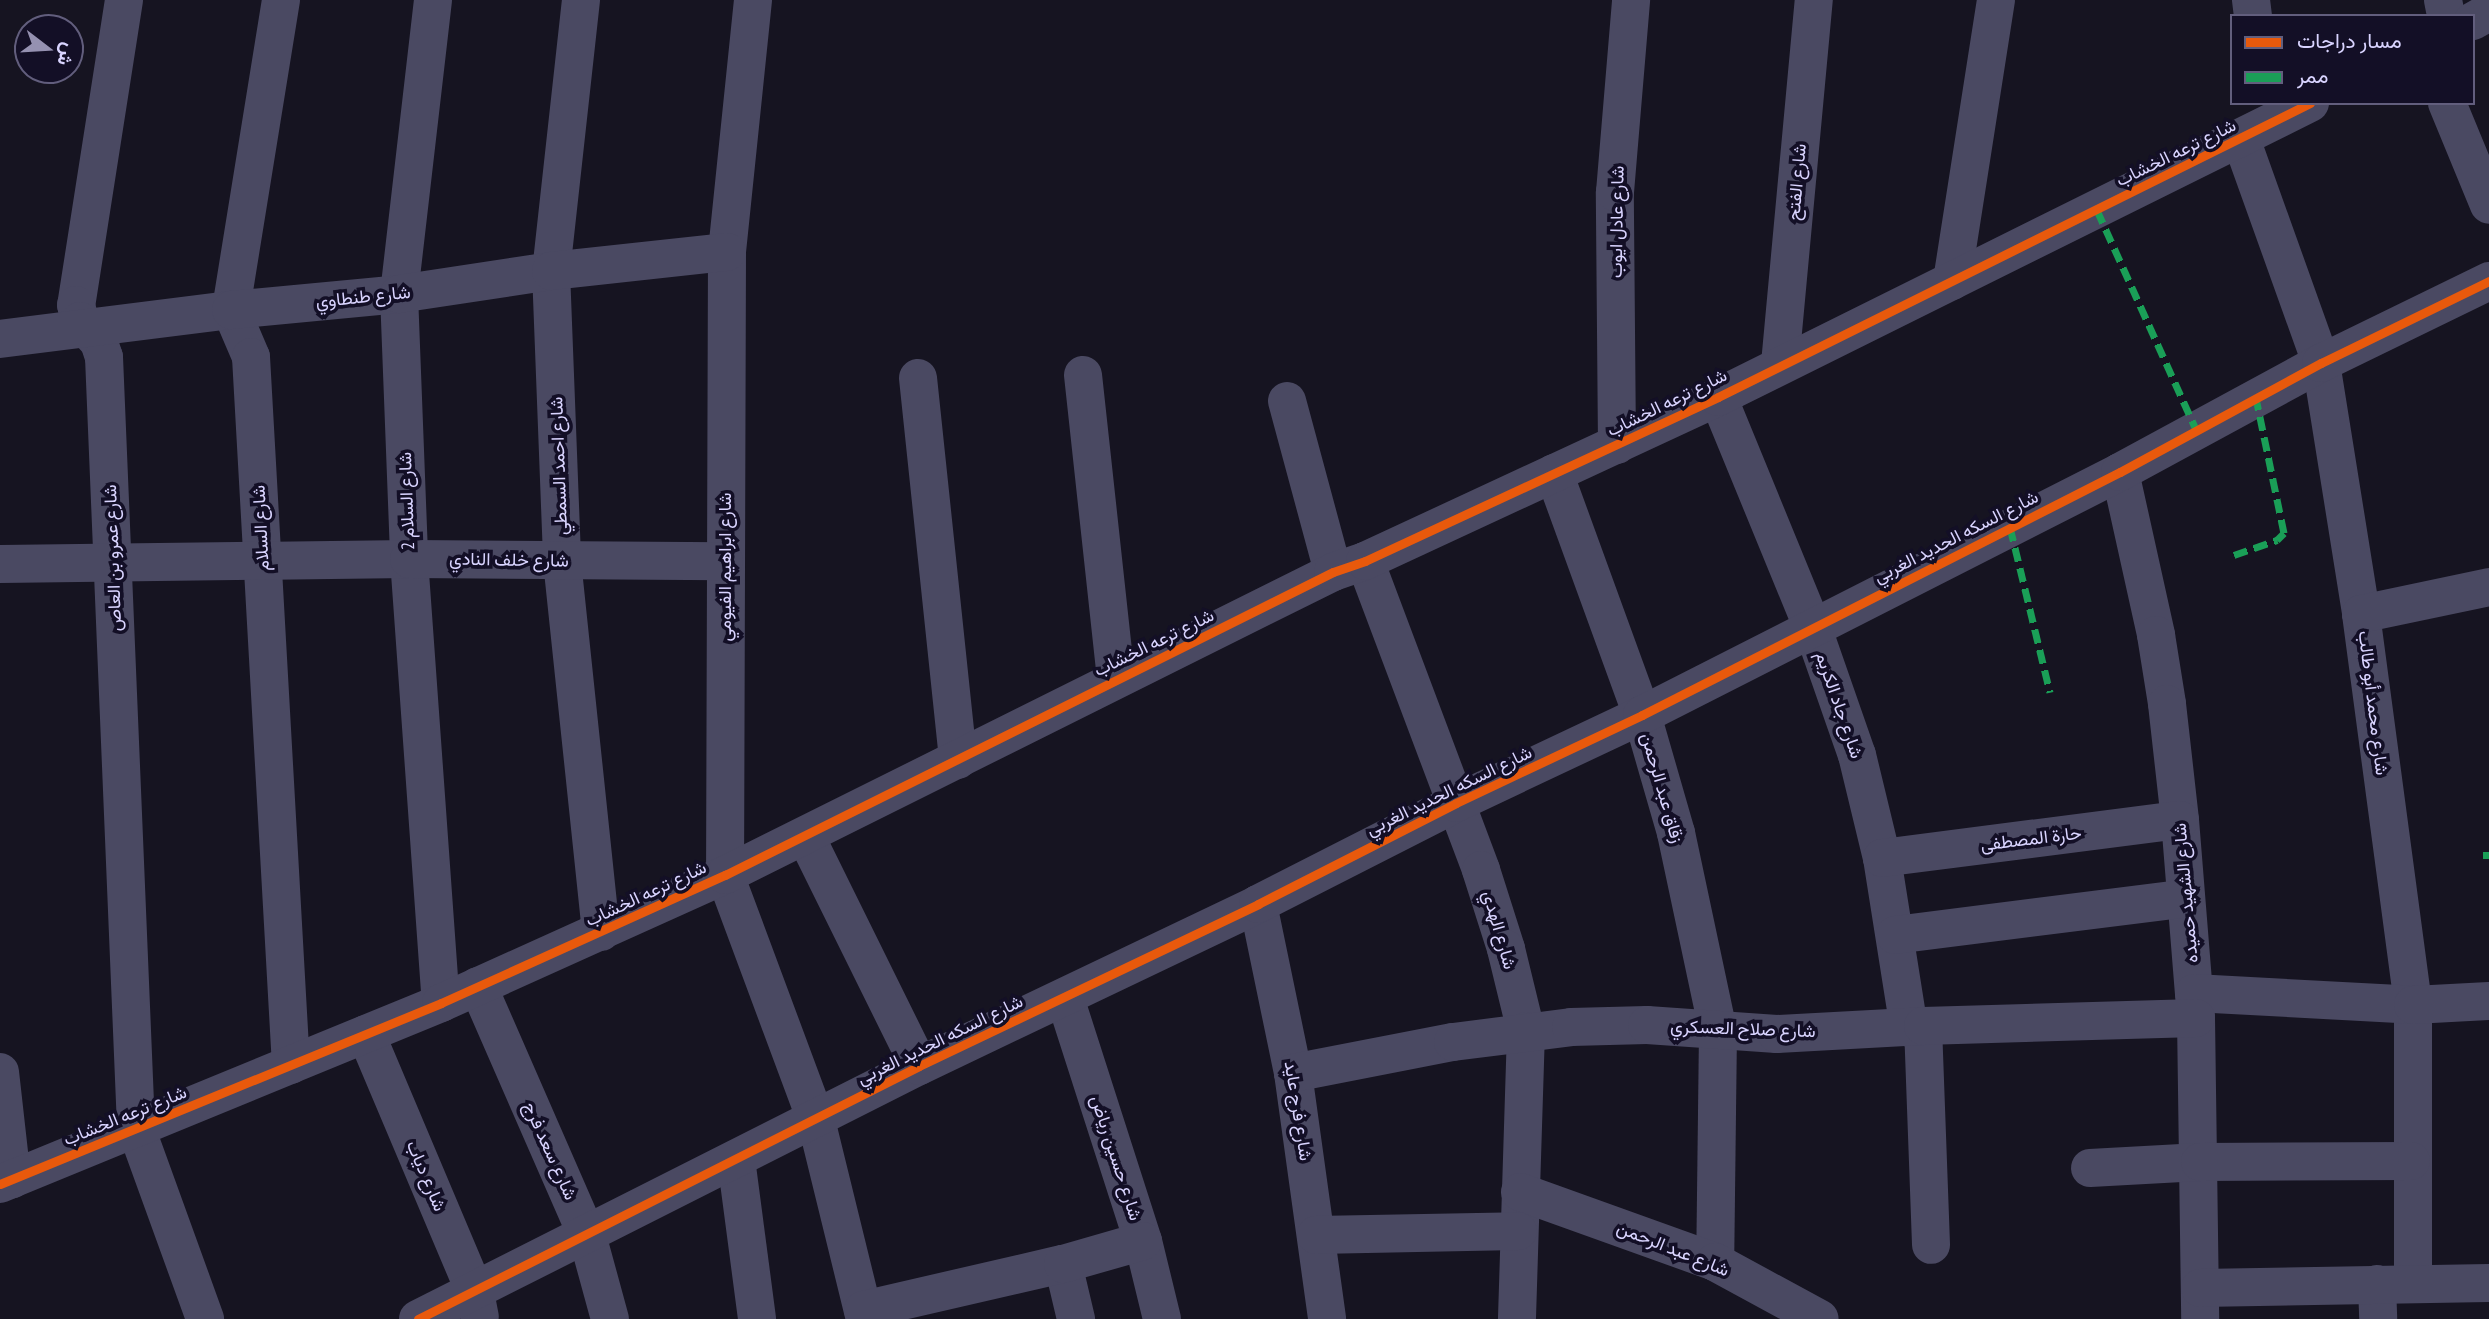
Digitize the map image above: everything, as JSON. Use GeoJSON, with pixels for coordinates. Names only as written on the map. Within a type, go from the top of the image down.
{"type":"FeatureCollection","features":[{"type":"Feature","properties":{"kind":"street","name":"شارع عمرو بن العاص"},"geometry":{"type":"LineString","coordinates":[[124,0],[76,305],[84,328],[99,342],[104,357],[136,1128],[205,1319]]}},
{"type":"Feature","properties":{"kind":"street"},"geometry":{"type":"LineString","coordinates":[[231,310],[281,0]]}},
{"type":"Feature","properties":{"kind":"street","name":"شارع السلام 2"},"geometry":{"type":"LineString","coordinates":[[433,0],[399,294],[409,559],[441,1003]]}},
{"type":"Feature","properties":{"kind":"street","name":"شارع احمد السمطي"},"geometry":{"type":"LineString","coordinates":[[580,0],[551,271],[562,561],[601,932]]}},
{"type":"Feature","properties":{"kind":"street","name":"شارع ابراهيم الفيومي"},"geometry":{"type":"LineString","coordinates":[[753,0],[727,252],[725,875],[816,1120],[864,1315]]}},
{"type":"Feature","properties":{"kind":"street","name":"شارع عادل ايوب"},"geometry":{"type":"LineString","coordinates":[[1617,445],[1615,192],[1631,0]]}},
{"type":"Feature","properties":{"kind":"street","name":"شارع الفتح"},"geometry":{"type":"LineString","coordinates":[[1780,364],[1814,0]]}},
{"type":"Feature","properties":{"kind":"street"},"geometry":{"type":"LineString","coordinates":[[1952,281],[1996,0]]}},
{"type":"Feature","properties":{"kind":"street","name":"شارع ترعه الخشاب"},"geometry":{"type":"LineString","coordinates":[[6,1182],[441,1003],[725,875],[806,837],[1116,679],[1349,567],[1718,397],[1952,281],[2256,123],[2305,105]]}},
{"type":"Feature","properties":{"kind":"street"},"geometry":{"type":"LineString","coordinates":[[2448,105],[2489,205]]}},
{"type":"Feature","properties":{"kind":"street","name":"شارع محمد أبو طالب"},"geometry":{"type":"LineString","coordinates":[[2256,123],[2321,363],[2361,614],[2413,1006],[2411,1161],[2389,1295]]}},
{"type":"Feature","properties":{"kind":"street","name":"شارع طنطاوي"},"geometry":{"type":"LineString","coordinates":[[0,339],[231,310],[399,294],[551,271],[727,252]]}},
{"type":"Feature","properties":{"kind":"street","name":"شارع السكه الحديد الغربي"},"geometry":{"type":"LineString","coordinates":[[418,1319],[478,1306],[587,1235],[736,1159],[919,1066],[1065,998],[1456,803],[1642,715],[2120,472],[2321,363],[2489,281]]}},
{"type":"Feature","properties":{"kind":"street","name":"شارع السلام"},"geometry":{"type":"LineString","coordinates":[[231,310],[251,357],[291,1065]]}},
{"type":"Feature","properties":{"kind":"street"},"geometry":{"type":"LineString","coordinates":[[1083,375],[1116,679]]}},
{"type":"Feature","properties":{"kind":"street"},"geometry":{"type":"LineString","coordinates":[[918,378],[958,760]]}},
{"type":"Feature","properties":{"kind":"street","name":"شارع جاد الكريم"},"geometry":{"type":"LineString","coordinates":[[1718,397],[1813,628],[1857,755],[1882,858],[1895,935],[1916,1027],[1931,1245]]}},
{"type":"Feature","properties":{"kind":"street","name":"شارع الهدي"},"geometry":{"type":"LineString","coordinates":[[1287,401],[1349,567],[1456,803],[1506,949],[1526,1031],[1527,1077],[1518,1231],[1517,1319]]}},
{"type":"Feature","properties":{"kind":"street","name":"شارع الشهيد حميده"},"geometry":{"type":"LineString","coordinates":[[2120,472],[2156,635],[2180,820],[2195,1006],[2200,1162],[2200,1303]]}},
{"type":"Feature","properties":{"kind":"street","name":"زقاق عبد الرحمن"},"geometry":{"type":"LineString","coordinates":[[1554,473],[1642,715],[1676,833],[1718,1031],[1715,1262]]}},
{"type":"Feature","properties":{"kind":"street","name":"شارع خلف النادي"},"geometry":{"type":"LineString","coordinates":[[0,564],[409,559],[724,561]]}},
{"type":"Feature","properties":{"kind":"street"},"geometry":{"type":"LineString","coordinates":[[2361,614],[2489,587]]}},
{"type":"Feature","properties":{"kind":"street","name":"حارة المصطفى"},"geometry":{"type":"LineString","coordinates":[[1882,858],[2180,820]]}},
{"type":"Feature","properties":{"kind":"street"},"geometry":{"type":"LineString","coordinates":[[806,837],[919,1066]]}},
{"type":"Feature","properties":{"kind":"street"},"geometry":{"type":"LineString","coordinates":[[1895,935],[2186,898]]}},
{"type":"Feature","properties":{"kind":"street","name":"شارع فرج عايد"},"geometry":{"type":"LineString","coordinates":[[1258,904],[1293,1073],[1327,1319]]}},
{"type":"Feature","properties":{"kind":"street","name":"شارع سعد فرج"},"geometry":{"type":"LineString","coordinates":[[478,986],[587,1235],[610,1319]]}},
{"type":"Feature","properties":{"kind":"street","name":"شارع حسين رياض"},"geometry":{"type":"LineString","coordinates":[[1065,998],[1143,1241],[1162,1319]]}},
{"type":"Feature","properties":{"kind":"street","name":"شارع صلاح العسكري"},"geometry":{"type":"LineString","coordinates":[[1293,1073],[1526,1031],[1647,1025],[1777,1034],[1916,1027],[2195,1006],[2413,1006],[2489,1001]]}},
{"type":"Feature","properties":{"kind":"street","name":"شارع دياب"},"geometry":{"type":"LineString","coordinates":[[366,1034],[478,1306]]}},
{"type":"Feature","properties":{"kind":"street"},"geometry":{"type":"LineString","coordinates":[[0,1072],[6,1182]]}},
{"type":"Feature","properties":{"kind":"street"},"geometry":{"type":"LineString","coordinates":[[736,1159],[757,1319]]}},
{"type":"Feature","properties":{"kind":"street"},"geometry":{"type":"LineString","coordinates":[[2090,1168],[2200,1162],[2411,1161]]}},
{"type":"Feature","properties":{"kind":"street","name":"شارع عبد الرحمن"},"geometry":{"type":"LineString","coordinates":[[1520,1192],[1715,1262],[1820,1319]]}},
{"type":"Feature","properties":{"kind":"street"},"geometry":{"type":"LineString","coordinates":[[1316,1235],[1518,1231]]}},
{"type":"Feature","properties":{"kind":"street"},"geometry":{"type":"LineString","coordinates":[[864,1315],[1143,1241]]}},
{"type":"Feature","properties":{"kind":"street"},"geometry":{"type":"LineString","coordinates":[[1063,1264],[1076,1319]]}},
{"type":"Feature","properties":{"kind":"street"},"geometry":{"type":"LineString","coordinates":[[2200,1303],[2389,1295],[2489,1283]]}},
{"type":"Feature","properties":{"kind":"marked path"},"geometry":{"type":"LineString","coordinates":[[2097,210],[2197,431]]}},
{"type":"Feature","properties":{"kind":"marked path"},"geometry":{"type":"LineString","coordinates":[[2234,555],[2277,540],[2284,533],[2256,398]]}},
{"type":"Feature","properties":{"kind":"marked path"},"geometry":{"type":"LineString","coordinates":[[2010,527],[2050,692]]}},
{"type":"Feature","properties":{"kind":"marked path"},"geometry":{"type":"LineString","coordinates":[[2483,855],[2489,855]]}},
{"type":"Feature","properties":{"kind":"cycle path"},"geometry":{"type":"LineString","coordinates":[[0,1184],[441,1003],[725,875],[1333,572],[1365,561],[1718,397],[2306,105]]}},
{"type":"Feature","properties":{"kind":"cycle path"},"geometry":{"type":"LineString","coordinates":[[418,1319],[919,1066],[1258,904],[1456,803],[1642,715],[2120,472],[2321,363],[2489,281]]}}]}
